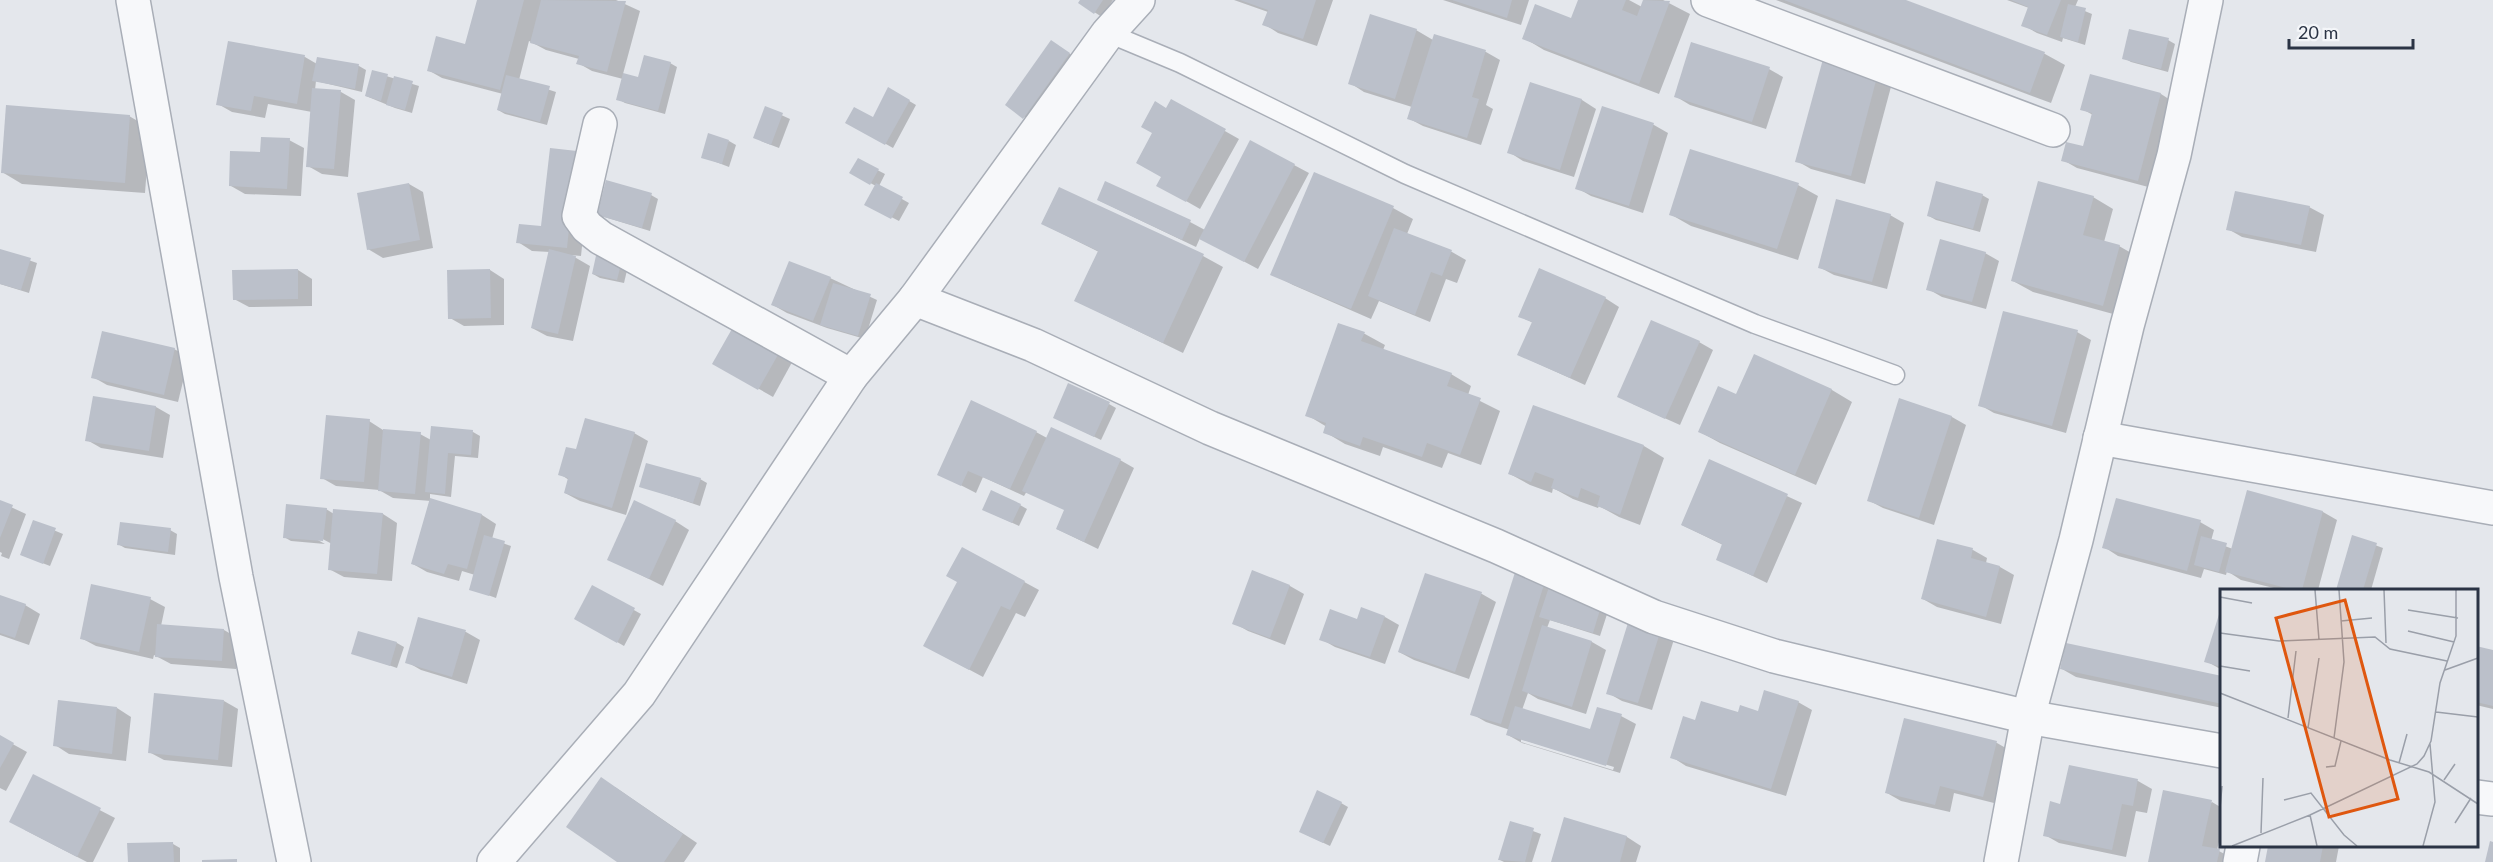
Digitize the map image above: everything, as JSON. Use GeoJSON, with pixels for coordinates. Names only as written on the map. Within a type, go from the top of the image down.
{"type":"FeatureCollection","features":[{"type":"Feature","properties":{"kind":"street"},"geometry":{"type":"LineString","coordinates":[[133,0],[236,577],[294,862]]}},
{"type":"Feature","properties":{"kind":"street"},"geometry":{"type":"LineString","coordinates":[[494,862],[639,694],[851,376],[915,299],[1108,33],[1138,0]]}},
{"type":"Feature","properties":{"kind":"street"},"geometry":{"type":"LineString","coordinates":[[1708,0],[2053,130]]}},
{"type":"Feature","properties":{"kind":"street"},"geometry":{"type":"LineString","coordinates":[[2001,862],[2028,717],[2076,540],[2127,326],[2174,155],[2206,0]]}},
{"type":"Feature","properties":{"kind":"street"},"geometry":{"type":"LineString","coordinates":[[600,124],[579,216],[587,227],[601,238],[851,376]]}},
{"type":"Feature","properties":{"kind":"street"},"geometry":{"type":"LineString","coordinates":[[915,299],[1033,345],[1210,428],[1496,546],[1654,617],[1774,656],[2028,717],[2220,751]]}},
{"type":"Feature","properties":{"kind":"street"},"geometry":{"type":"LineString","coordinates":[[2100,438],[2493,508]]}},
{"type":"Feature","properties":{"kind":"street"},"geometry":{"type":"LineString","coordinates":[[2478,797],[2493,798]]}},
{"type":"Feature","properties":{"kind":"street"},"geometry":{"type":"LineString","coordinates":[[2240,862],[2242,847]]}},
{"type":"Feature","properties":{"kind":"lane"},"geometry":{"type":"LineString","coordinates":[[1108,33],[1180,63],[1405,174],[1755,324],[1895,375]]}},
{"type":"Feature","properties":{"kind":"building"},"geometry":{"type":"Polygon","coordinates":[[[477,0],[524,0],[500,90],[427,71],[436,36],[465,44],[477,0]]]}},
{"type":"Feature","properties":{"kind":"building"},"geometry":{"type":"Polygon","coordinates":[[[541,0],[626,1],[607,72],[576,64],[579,56],[530,43],[541,0]]]}},
{"type":"Feature","properties":{"kind":"building"},"geometry":{"type":"Polygon","coordinates":[[[1080,0],[1103,0],[1094,14],[1078,3],[1080,0]]]}},
{"type":"Feature","properties":{"kind":"building"},"geometry":{"type":"Polygon","coordinates":[[[1240,0],[1316,0],[1303,39],[1262,25],[1268,10],[1240,0]]]}},
{"type":"Feature","properties":{"kind":"building"},"geometry":{"type":"Polygon","coordinates":[[[1452,0],[1512,0],[1507,18],[1452,0]]]}},
{"type":"Feature","properties":{"kind":"building"},"geometry":{"type":"Polygon","coordinates":[[[1578,0],[1626,0],[1622,10],[1637,16],[1643,0],[1670,1],[1639,84],[1522,39],[1535,4],[1571,18],[1578,0]]]}},
{"type":"Feature","properties":{"kind":"building"},"geometry":{"type":"Polygon","coordinates":[[[1784,0],[1906,0],[2045,52],[2030,93],[1784,0]]]}},
{"type":"Feature","properties":{"kind":"building"},"geometry":{"type":"Polygon","coordinates":[[[2011,0],[2061,0],[2047,35],[2021,26],[2028,7],[2011,0]]]}},
{"type":"Feature","properties":{"kind":"building"},"geometry":{"type":"Polygon","coordinates":[[[2068,4],[2086,8],[2078,42],[2060,37],[2068,4]]]}},
{"type":"Feature","properties":{"kind":"building"},"geometry":{"type":"Polygon","coordinates":[[[1370,14],[1417,29],[1395,99],[1348,84],[1370,14]]]}},
{"type":"Feature","properties":{"kind":"building"},"geometry":{"type":"Polygon","coordinates":[[[2129,29],[2169,38],[2161,69],[2122,59],[2129,29]]]}},
{"type":"Feature","properties":{"kind":"building"},"geometry":{"type":"Polygon","coordinates":[[[1434,34],[1486,50],[1472,97],[1479,99],[1467,138],[1407,119],[1434,34]]]}},
{"type":"Feature","properties":{"kind":"building"},"geometry":{"type":"Polygon","coordinates":[[[1051,40],[1070,53],[1023,119],[1005,105],[1051,40]]]}},
{"type":"Feature","properties":{"kind":"building"},"geometry":{"type":"Polygon","coordinates":[[[228,41],[305,55],[297,104],[254,96],[251,111],[216,105],[228,41]]]}},
{"type":"Feature","properties":{"kind":"building"},"geometry":{"type":"Polygon","coordinates":[[[1691,42],[1770,67],[1752,122],[1674,97],[1691,42]]]}},
{"type":"Feature","properties":{"kind":"building"},"geometry":{"type":"Polygon","coordinates":[[[644,55],[671,62],[658,111],[616,100],[623,73],[638,77],[644,55]]]}},
{"type":"Feature","properties":{"kind":"building"},"geometry":{"type":"Polygon","coordinates":[[[317,57],[359,64],[355,89],[312,81],[317,57]]]}},
{"type":"Feature","properties":{"kind":"building"},"geometry":{"type":"Polygon","coordinates":[[[1823,59],[1878,73],[1851,176],[1795,162],[1823,59]]]}},
{"type":"Feature","properties":{"kind":"building"},"geometry":{"type":"Polygon","coordinates":[[[372,70],[388,74],[381,101],[365,96],[372,70]]]}},
{"type":"Feature","properties":{"kind":"building"},"geometry":{"type":"Polygon","coordinates":[[[2090,74],[2161,93],[2138,181],[2061,161],[2066,142],[2083,146],[2092,113],[2080,110],[2090,74]]]}},
{"type":"Feature","properties":{"kind":"building"},"geometry":{"type":"Polygon","coordinates":[[[506,75],[550,86],[540,122],[497,110],[506,75]]]}},
{"type":"Feature","properties":{"kind":"building"},"geometry":{"type":"Polygon","coordinates":[[[394,76],[413,81],[405,110],[386,105],[394,76]]]}},
{"type":"Feature","properties":{"kind":"building"},"geometry":{"type":"Polygon","coordinates":[[[1530,82],[1582,99],[1560,170],[1507,153],[1530,82]]]}},
{"type":"Feature","properties":{"kind":"building"},"geometry":{"type":"Polygon","coordinates":[[[888,87],[910,100],[885,145],[845,123],[854,107],[873,117],[888,87]]]}},
{"type":"Feature","properties":{"kind":"building"},"geometry":{"type":"Polygon","coordinates":[[[312,88],[341,90],[334,169],[306,167],[312,88]]]}},
{"type":"Feature","properties":{"kind":"building"},"geometry":{"type":"Polygon","coordinates":[[[1171,99],[1226,129],[1186,202],[1156,186],[1161,177],[1136,163],[1152,133],[1141,127],[1155,101],[1166,108],[1171,99]]]}},
{"type":"Feature","properties":{"kind":"building"},"geometry":{"type":"Polygon","coordinates":[[[6,105],[130,115],[125,183],[1,173],[6,105]]]}},
{"type":"Feature","properties":{"kind":"building"},"geometry":{"type":"Polygon","coordinates":[[[765,106],[783,113],[771,145],[753,138],[765,106]]]}},
{"type":"Feature","properties":{"kind":"building"},"geometry":{"type":"Polygon","coordinates":[[[1602,106],[1654,123],[1629,206],[1575,189],[1602,106]]]}},
{"type":"Feature","properties":{"kind":"building"},"geometry":{"type":"Polygon","coordinates":[[[708,133],[729,140],[722,164],[701,158],[708,133]]]}},
{"type":"Feature","properties":{"kind":"building"},"geometry":{"type":"Polygon","coordinates":[[[261,137],[290,138],[287,189],[229,186],[230,151],[260,152],[261,137]]]}},
{"type":"Feature","properties":{"kind":"building"},"geometry":{"type":"Polygon","coordinates":[[[1250,140],[1295,164],[1244,262],[1199,239],[1250,140]]]}},
{"type":"Feature","properties":{"kind":"building"},"geometry":{"type":"Polygon","coordinates":[[[550,148],[577,151],[567,248],[516,243],[519,224],[541,226],[550,148]]]}},
{"type":"Feature","properties":{"kind":"building"},"geometry":{"type":"Polygon","coordinates":[[[1690,149],[1799,183],[1777,249],[1669,215],[1690,149]]]}},
{"type":"Feature","properties":{"kind":"building"},"geometry":{"type":"Polygon","coordinates":[[[858,158],[879,169],[870,185],[849,173],[858,158]]]}},
{"type":"Feature","properties":{"kind":"building"},"geometry":{"type":"Polygon","coordinates":[[[1314,172],[1394,206],[1351,309],[1270,275],[1314,172]]]}},
{"type":"Feature","properties":{"kind":"building"},"geometry":{"type":"Polygon","coordinates":[[[606,180],[652,193],[642,228],[597,215],[606,180]]]}},
{"type":"Feature","properties":{"kind":"building"},"geometry":{"type":"Polygon","coordinates":[[[1105,181],[1191,220],[1182,240],[1097,200],[1105,181]]]}},
{"type":"Feature","properties":{"kind":"building"},"geometry":{"type":"Polygon","coordinates":[[[1936,181],[1983,194],[1973,229],[1927,216],[1936,181]]]}},
{"type":"Feature","properties":{"kind":"building"},"geometry":{"type":"Polygon","coordinates":[[[2038,181],[2094,196],[2083,235],[2120,245],[2103,306],[2011,281],[2038,181]]]}},
{"type":"Feature","properties":{"kind":"building"},"geometry":{"type":"Polygon","coordinates":[[[409,183],[420,240],[367,250],[357,193],[409,183]]]}},
{"type":"Feature","properties":{"kind":"building"},"geometry":{"type":"Polygon","coordinates":[[[876,183],[903,197],[891,219],[864,205],[876,183]]]}},
{"type":"Feature","properties":{"kind":"building"},"geometry":{"type":"Polygon","coordinates":[[[1059,187],[1204,254],[1163,343],[1074,301],[1098,251],[1041,224],[1059,187]]]}},
{"type":"Feature","properties":{"kind":"building"},"geometry":{"type":"Polygon","coordinates":[[[2235,191],[2310,206],[2301,245],[2226,230],[2235,191]]]}},
{"type":"Feature","properties":{"kind":"building"},"geometry":{"type":"Polygon","coordinates":[[[1836,199],[1891,214],[1872,282],[1818,268],[1836,199]]]}},
{"type":"Feature","properties":{"kind":"building"},"geometry":{"type":"Polygon","coordinates":[[[1394,228],[1452,250],[1442,276],[1431,272],[1415,315],[1368,296],[1394,228]]]}},
{"type":"Feature","properties":{"kind":"building"},"geometry":{"type":"Polygon","coordinates":[[[1940,239],[1986,252],[1972,302],[1926,290],[1940,239]]]}},
{"type":"Feature","properties":{"kind":"building"},"geometry":{"type":"Polygon","coordinates":[[[0,249],[31,258],[21,290],[0,284],[0,249]]]}},
{"type":"Feature","properties":{"kind":"building"},"geometry":{"type":"Polygon","coordinates":[[[549,249],[576,256],[558,334],[531,328],[549,249]]]}},
{"type":"Feature","properties":{"kind":"building"},"geometry":{"type":"Polygon","coordinates":[[[597,251],[623,256],[617,280],[592,274],[597,251]]]}},
{"type":"Feature","properties":{"kind":"building"},"geometry":{"type":"Polygon","coordinates":[[[789,261],[831,277],[813,321],[771,305],[789,261]]]}},
{"type":"Feature","properties":{"kind":"building"},"geometry":{"type":"Polygon","coordinates":[[[1539,268],[1606,297],[1570,378],[1517,355],[1532,322],[1518,317],[1539,268]]]}},
{"type":"Feature","properties":{"kind":"building"},"geometry":{"type":"Polygon","coordinates":[[[298,269],[298,299],[233,300],[232,270],[298,269]]]}},
{"type":"Feature","properties":{"kind":"building"},"geometry":{"type":"Polygon","coordinates":[[[490,269],[491,318],[448,319],[447,270],[490,269]]]}},
{"type":"Feature","properties":{"kind":"building"},"geometry":{"type":"Polygon","coordinates":[[[833,283],[871,294],[858,336],[820,325],[833,283]]]}},
{"type":"Feature","properties":{"kind":"building"},"geometry":{"type":"Polygon","coordinates":[[[2003,311],[2078,330],[2052,426],[1978,406],[2003,311]]]}},
{"type":"Feature","properties":{"kind":"building"},"geometry":{"type":"Polygon","coordinates":[[[737,320],[783,346],[758,390],[712,364],[737,320]]]}},
{"type":"Feature","properties":{"kind":"building"},"geometry":{"type":"Polygon","coordinates":[[[1651,320],[1700,341],[1665,419],[1617,397],[1651,320]]]}},
{"type":"Feature","properties":{"kind":"building"},"geometry":{"type":"Polygon","coordinates":[[[1338,323],[1365,332],[1361,341],[1452,373],[1447,386],[1481,398],[1460,455],[1427,443],[1422,457],[1363,437],[1360,446],[1323,433],[1326,423],[1305,416],[1338,323]]]}},
{"type":"Feature","properties":{"kind":"building"},"geometry":{"type":"Polygon","coordinates":[[[102,331],[175,348],[164,395],[91,378],[102,331]]]}},
{"type":"Feature","properties":{"kind":"building"},"geometry":{"type":"Polygon","coordinates":[[[1754,354],[1832,389],[1795,475],[1698,432],[1718,386],[1736,394],[1754,354]]]}},
{"type":"Feature","properties":{"kind":"building"},"geometry":{"type":"Polygon","coordinates":[[[1068,383],[1110,402],[1094,437],[1053,418],[1068,383]]]}},
{"type":"Feature","properties":{"kind":"building"},"geometry":{"type":"Polygon","coordinates":[[[93,396],[156,406],[149,451],[85,441],[93,396]]]}},
{"type":"Feature","properties":{"kind":"building"},"geometry":{"type":"Polygon","coordinates":[[[1899,398],[1952,416],[1919,518],[1867,501],[1899,398]]]}},
{"type":"Feature","properties":{"kind":"building"},"geometry":{"type":"Polygon","coordinates":[[[971,400],[1037,431],[1010,489],[968,471],[961,486],[937,475],[971,400]]]}},
{"type":"Feature","properties":{"kind":"building"},"geometry":{"type":"Polygon","coordinates":[[[1533,405],[1644,445],[1620,515],[1597,506],[1600,496],[1581,488],[1578,498],[1551,488],[1554,479],[1535,472],[1531,482],[1508,474],[1533,405]]]}},
{"type":"Feature","properties":{"kind":"building"},"geometry":{"type":"Polygon","coordinates":[[[326,415],[370,419],[364,482],[320,479],[326,415]]]}},
{"type":"Feature","properties":{"kind":"building"},"geometry":{"type":"Polygon","coordinates":[[[585,418],[635,432],[612,508],[564,493],[568,478],[558,475],[566,447],[576,449],[585,418]]]}},
{"type":"Feature","properties":{"kind":"building"},"geometry":{"type":"Polygon","coordinates":[[[431,426],[473,430],[471,455],[448,453],[445,494],[425,492],[431,426]]]}},
{"type":"Feature","properties":{"kind":"building"},"geometry":{"type":"Polygon","coordinates":[[[1051,427],[1121,459],[1084,542],[1056,529],[1064,510],[1022,491],[1051,427]]]}},
{"type":"Feature","properties":{"kind":"building"},"geometry":{"type":"Polygon","coordinates":[[[383,429],[421,432],[415,494],[378,491],[383,429]]]}},
{"type":"Feature","properties":{"kind":"building"},"geometry":{"type":"Polygon","coordinates":[[[1709,459],[1788,494],[1753,576],[1716,560],[1722,544],[1681,525],[1709,459]]]}},
{"type":"Feature","properties":{"kind":"building"},"geometry":{"type":"Polygon","coordinates":[[[646,463],[701,478],[693,503],[639,487],[646,463]]]}},
{"type":"Feature","properties":{"kind":"building"},"geometry":{"type":"Polygon","coordinates":[[[991,490],[1021,504],[1012,523],[982,510],[991,490]]]}},
{"type":"Feature","properties":{"kind":"building"},"geometry":{"type":"Polygon","coordinates":[[[2247,490],[2323,511],[2302,589],[2290,589],[2225,572],[2247,490]]]}},
{"type":"Feature","properties":{"kind":"building"},"geometry":{"type":"Polygon","coordinates":[[[430,498],[482,514],[467,569],[448,564],[444,574],[411,564],[430,498]]]}},
{"type":"Feature","properties":{"kind":"building"},"geometry":{"type":"Polygon","coordinates":[[[2116,498],[2201,520],[2187,571],[2102,548],[2116,498]]]}},
{"type":"Feature","properties":{"kind":"building"},"geometry":{"type":"Polygon","coordinates":[[[0,500],[13,505],[0,538],[0,500]]]}},
{"type":"Feature","properties":{"kind":"building"},"geometry":{"type":"Polygon","coordinates":[[[634,500],[676,520],[649,579],[607,560],[634,500]]]}},
{"type":"Feature","properties":{"kind":"building"},"geometry":{"type":"Polygon","coordinates":[[[286,504],[327,508],[323,541],[283,538],[286,504]]]}},
{"type":"Feature","properties":{"kind":"building"},"geometry":{"type":"Polygon","coordinates":[[[333,509],[383,513],[377,574],[328,570],[333,509]]]}},
{"type":"Feature","properties":{"kind":"building"},"geometry":{"type":"Polygon","coordinates":[[[33,520],[56,528],[43,564],[20,555],[33,520]]]}},
{"type":"Feature","properties":{"kind":"building"},"geometry":{"type":"Polygon","coordinates":[[[120,522],[171,528],[168,552],[117,545],[120,522]]]}},
{"type":"Feature","properties":{"kind":"building"},"geometry":{"type":"Polygon","coordinates":[[[484,535],[505,541],[489,596],[469,590],[484,535]]]}},
{"type":"Feature","properties":{"kind":"building"},"geometry":{"type":"Polygon","coordinates":[[[2352,535],[2377,543],[2363,589],[2336,589],[2352,535]]]}},
{"type":"Feature","properties":{"kind":"building"},"geometry":{"type":"Polygon","coordinates":[[[2201,536],[2227,543],[2219,572],[2194,565],[2201,536]]]}},
{"type":"Feature","properties":{"kind":"building"},"geometry":{"type":"Polygon","coordinates":[[[1937,539],[1973,548],[1971,558],[2000,566],[1986,617],[1921,599],[1937,539]]]}},
{"type":"Feature","properties":{"kind":"building"},"geometry":{"type":"Polygon","coordinates":[[[962,547],[1025,581],[1010,610],[1001,606],[969,670],[923,646],[957,582],[946,576],[962,547]]]}},
{"type":"Feature","properties":{"kind":"building"},"geometry":{"type":"Polygon","coordinates":[[[1516,569],[1546,578],[1501,724],[1470,715],[1516,569]]]}},
{"type":"Feature","properties":{"kind":"building"},"geometry":{"type":"Polygon","coordinates":[[[1252,570],[1290,585],[1270,638],[1232,624],[1252,570]]]}},
{"type":"Feature","properties":{"kind":"building"},"geometry":{"type":"Polygon","coordinates":[[[1425,573],[1482,592],[1455,672],[1398,652],[1425,573]]]}},
{"type":"Feature","properties":{"kind":"building"},"geometry":{"type":"Polygon","coordinates":[[[91,584],[151,597],[139,652],[80,639],[91,584]]]}},
{"type":"Feature","properties":{"kind":"building"},"geometry":{"type":"Polygon","coordinates":[[[592,585],[635,608],[617,643],[574,619],[592,585]]]}},
{"type":"Feature","properties":{"kind":"building"},"geometry":{"type":"Polygon","coordinates":[[[1549,587],[1602,603],[1593,633],[1539,617],[1549,587]]]}},
{"type":"Feature","properties":{"kind":"building"},"geometry":{"type":"Polygon","coordinates":[[[0,595],[26,604],[15,638],[0,633],[0,595]]]}},
{"type":"Feature","properties":{"kind":"building"},"geometry":{"type":"Polygon","coordinates":[[[1361,607],[1385,616],[1370,657],[1319,640],[1330,609],[1357,619],[1361,607]]]}},
{"type":"Feature","properties":{"kind":"building"},"geometry":{"type":"Polygon","coordinates":[[[2220,611],[2220,666],[2204,662],[2220,611]]]}},
{"type":"Feature","properties":{"kind":"building"},"geometry":{"type":"Polygon","coordinates":[[[1631,613],[1663,623],[1638,703],[1606,694],[1631,613]]]}},
{"type":"Feature","properties":{"kind":"building"},"geometry":{"type":"Polygon","coordinates":[[[418,617],[466,630],[452,677],[405,663],[418,617]]]}},
{"type":"Feature","properties":{"kind":"building"},"geometry":{"type":"Polygon","coordinates":[[[157,624],[224,629],[222,661],[155,657],[157,624]]]}},
{"type":"Feature","properties":{"kind":"building"},"geometry":{"type":"Polygon","coordinates":[[[1542,625],[1592,641],[1572,707],[1522,691],[1542,625]]]}},
{"type":"Feature","properties":{"kind":"building"},"geometry":{"type":"Polygon","coordinates":[[[358,631],[397,642],[390,666],[351,654],[358,631]]]}},
{"type":"Feature","properties":{"kind":"building"},"geometry":{"type":"Polygon","coordinates":[[[2066,643],[2220,676],[2220,704],[2060,669],[2066,643]]]}},
{"type":"Feature","properties":{"kind":"building"},"geometry":{"type":"Polygon","coordinates":[[[2478,646],[2493,650],[2493,706],[2478,702],[2478,646]]]}},
{"type":"Feature","properties":{"kind":"building"},"geometry":{"type":"Polygon","coordinates":[[[1764,690],[1799,701],[1771,789],[1670,758],[1683,716],[1695,720],[1701,701],[1738,712],[1740,705],[1758,711],[1764,690]]]}},
{"type":"Feature","properties":{"kind":"building"},"geometry":{"type":"Polygon","coordinates":[[[154,693],[224,700],[218,760],[148,753],[154,693]]]}},
{"type":"Feature","properties":{"kind":"building"},"geometry":{"type":"Polygon","coordinates":[[[58,700],[117,707],[112,754],[53,746],[58,700]]]}},
{"type":"Feature","properties":{"kind":"building"},"geometry":{"type":"Polygon","coordinates":[[[1515,706],[1590,729],[1597,707],[1622,714],[1606,766],[1506,735],[1515,706]]]}},
{"type":"Feature","properties":{"kind":"building"},"geometry":{"type":"Polygon","coordinates":[[[1904,718],[1997,741],[1983,797],[1940,786],[1935,805],[1885,793],[1904,718]]]}},
{"type":"Feature","properties":{"kind":"building"},"geometry":{"type":"Polygon","coordinates":[[[0,735],[14,743],[0,768],[0,735]]]}},
{"type":"Feature","properties":{"kind":"building"},"geometry":{"type":"Polygon","coordinates":[[[2069,765],[2138,779],[2133,806],[2122,804],[2112,850],[2043,836],[2050,801],[2060,804],[2069,765]]]}},
{"type":"Feature","properties":{"kind":"building"},"geometry":{"type":"Polygon","coordinates":[[[33,774],[101,808],[77,857],[9,822],[33,774]]]}},
{"type":"Feature","properties":{"kind":"building"},"geometry":{"type":"Polygon","coordinates":[[[601,777],[683,834],[664,862],[617,862],[566,827],[601,777]]]}},
{"type":"Feature","properties":{"kind":"building"},"geometry":{"type":"Polygon","coordinates":[[[1317,790],[1342,802],[1323,843],[1299,832],[1317,790]]]}},
{"type":"Feature","properties":{"kind":"building"},"geometry":{"type":"Polygon","coordinates":[[[2163,790],[2212,800],[2202,846],[2220,849],[2217,862],[2148,862],[2163,790]]]}},
{"type":"Feature","properties":{"kind":"building"},"geometry":{"type":"Polygon","coordinates":[[[1564,817],[1627,836],[1620,862],[1551,862],[1564,817]]]}},
{"type":"Feature","properties":{"kind":"building"},"geometry":{"type":"Polygon","coordinates":[[[1510,821],[1534,828],[1525,862],[1498,860],[1510,821]]]}},
{"type":"Feature","properties":{"kind":"building"},"geometry":{"type":"Polygon","coordinates":[[[2490,841],[2493,842],[2493,862],[2485,862],[2490,841]]]}},
{"type":"Feature","properties":{"kind":"building"},"geometry":{"type":"Polygon","coordinates":[[[173,842],[174,862],[128,862],[127,843],[173,842]]]}},
{"type":"Feature","properties":{"kind":"building"},"geometry":{"type":"Polygon","coordinates":[[[2268,847],[2323,847],[2320,862],[2265,862],[2268,847]]]}},
{"type":"Feature","properties":{"kind":"building"},"geometry":{"type":"Polygon","coordinates":[[[237,859],[237,862],[202,862],[202,860],[237,859]]]}}]}
